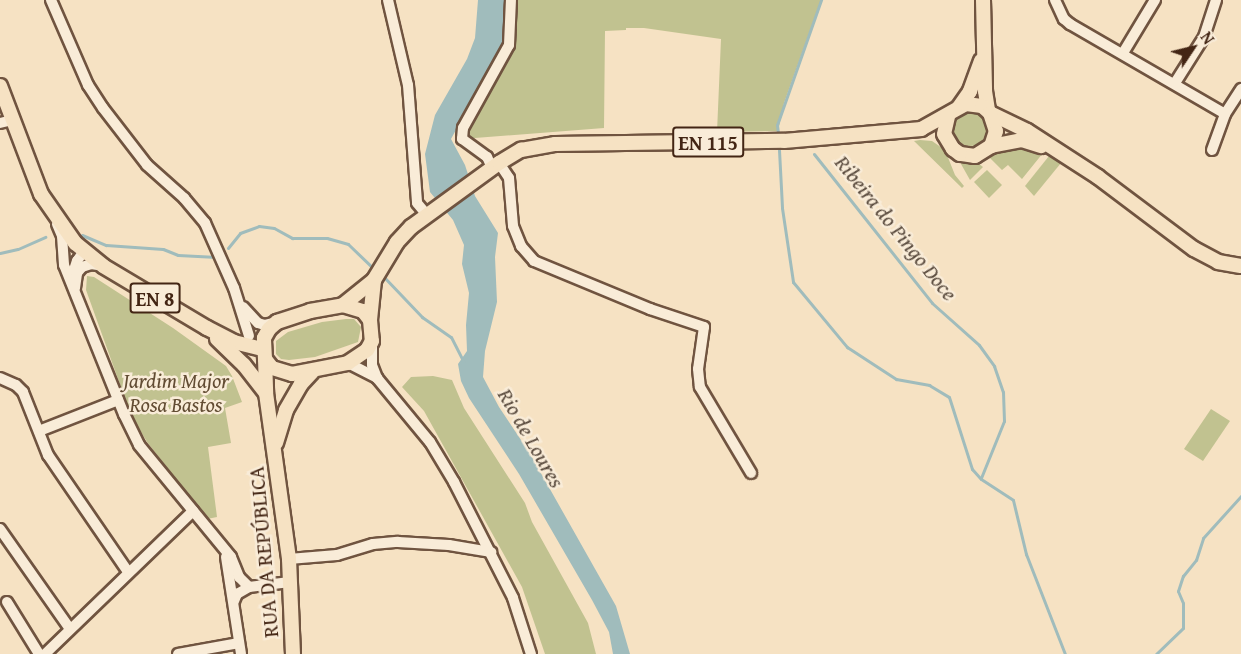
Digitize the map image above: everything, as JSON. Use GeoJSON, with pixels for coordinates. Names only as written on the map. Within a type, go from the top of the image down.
{"type":"FeatureCollection","features":[{"type":"Feature","properties":{"kind":"main road"},"geometry":{"type":"LineString","coordinates":[[984,0],[984,53],[989,112],[996,131],[991,146]]}},
{"type":"Feature","properties":{"kind":"main road"},"geometry":{"type":"LineString","coordinates":[[984,53],[970,91],[953,111],[944,134],[953,150],[968,156],[983,153],[991,146],[1022,140],[1061,154]]}},
{"type":"Feature","properties":{"kind":"main road","name":"EN 8"},"geometry":{"type":"LineString","coordinates":[[0,86],[6,122],[49,207],[80,247],[103,266],[234,342]]}},
{"type":"Feature","properties":{"kind":"main road"},"geometry":{"type":"LineString","coordinates":[[921,129],[953,111],[974,104],[1027,131],[1098,177],[1194,249],[1218,262],[1241,266]]}},
{"type":"Feature","properties":{"kind":"main road","name":"EN 115"},"geometry":{"type":"LineString","coordinates":[[374,280],[387,256],[407,231],[491,168],[521,150],[544,145],[784,141],[921,129]]}},
{"type":"Feature","properties":{"kind":"main road"},"geometry":{"type":"LineString","coordinates":[[921,129],[947,142]]}},
{"type":"Feature","properties":{"kind":"main road"},"geometry":{"type":"LineString","coordinates":[[343,305],[374,280]]}},
{"type":"Feature","properties":{"kind":"main road"},"geometry":{"type":"LineString","coordinates":[[234,342],[264,354],[272,368],[281,373],[312,372],[348,363],[367,350],[372,341],[373,330],[370,320],[374,280]]}},
{"type":"Feature","properties":{"kind":"main road"},"geometry":{"type":"LineString","coordinates":[[234,342],[310,311],[343,305],[354,306],[370,320]]}},
{"type":"Feature","properties":{"kind":"main road","name":"RUA DA REPÚBLICA"},"geometry":{"type":"LineString","coordinates":[[273,326],[264,338],[266,393],[290,559],[293,654]]}},
{"type":"Feature","properties":{"kind":"main road"},"geometry":{"type":"LineString","coordinates":[[207,328],[244,365],[266,393]]}},
{"type":"Feature","properties":{"kind":"main road","name":"RUA DA REPÚBLICA"},"geometry":{"type":"LineString","coordinates":[[275,445],[286,410],[301,384],[312,372]]}},
{"type":"Feature","properties":{"kind":"street"},"geometry":{"type":"LineString","coordinates":[[51,0],[88,85],[103,108],[147,165],[184,198],[206,223],[238,300],[249,336]]}},
{"type":"Feature","properties":{"kind":"street"},"geometry":{"type":"LineString","coordinates":[[388,0],[408,85],[417,202],[431,211]]}},
{"type":"Feature","properties":{"kind":"street"},"geometry":{"type":"LineString","coordinates":[[511,0],[509,45],[463,128],[462,139],[487,156],[491,168],[509,178],[513,226],[521,246],[534,261],[650,309],[704,327],[698,369],[700,387],[751,473]]}},
{"type":"Feature","properties":{"kind":"street"},"geometry":{"type":"LineString","coordinates":[[1055,0],[1064,19],[1070,24],[1225,114]]}},
{"type":"Feature","properties":{"kind":"street"},"geometry":{"type":"LineString","coordinates":[[1123,53],[1155,0]]}},
{"type":"Feature","properties":{"kind":"street"},"geometry":{"type":"LineString","coordinates":[[1175,83],[1204,37],[1216,0]]}},
{"type":"Feature","properties":{"kind":"street"},"geometry":{"type":"LineString","coordinates":[[1212,150],[1225,114],[1241,89]]}},
{"type":"Feature","properties":{"kind":"street"},"geometry":{"type":"LineString","coordinates":[[49,207],[62,236],[64,265],[118,400],[139,445],[231,556],[239,577],[249,587]]}},
{"type":"Feature","properties":{"kind":"street"},"geometry":{"type":"LineString","coordinates":[[64,265],[80,247]]}},
{"type":"Feature","properties":{"kind":"street"},"geometry":{"type":"LineString","coordinates":[[75,288],[72,273],[80,247]]}},
{"type":"Feature","properties":{"kind":"street"},"geometry":{"type":"LineString","coordinates":[[75,288],[76,273],[82,267],[91,264],[103,266]]}},
{"type":"Feature","properties":{"kind":"street"},"geometry":{"type":"LineString","coordinates":[[238,300],[258,323],[273,326]]}},
{"type":"Feature","properties":{"kind":"street"},"geometry":{"type":"LineString","coordinates":[[372,341],[372,365],[376,378]]}},
{"type":"Feature","properties":{"kind":"street"},"geometry":{"type":"LineString","coordinates":[[348,363],[376,378],[430,442],[491,552],[513,598],[531,654]]}},
{"type":"Feature","properties":{"kind":"street"},"geometry":{"type":"LineString","coordinates":[[0,378],[16,385],[23,392],[48,455],[128,572]]}},
{"type":"Feature","properties":{"kind":"street"},"geometry":{"type":"LineString","coordinates":[[39,431],[118,400]]}},
{"type":"Feature","properties":{"kind":"street"},"geometry":{"type":"LineString","coordinates":[[45,654],[193,511]]}},
{"type":"Feature","properties":{"kind":"street"},"geometry":{"type":"LineString","coordinates":[[0,529],[70,629]]}},
{"type":"Feature","properties":{"kind":"street"},"geometry":{"type":"LineString","coordinates":[[290,559],[337,555],[373,544],[414,542],[491,552]]}},
{"type":"Feature","properties":{"kind":"street"},"geometry":{"type":"LineString","coordinates":[[183,654],[240,649],[225,551]]}},
{"type":"Feature","properties":{"kind":"street"},"geometry":{"type":"LineString","coordinates":[[234,601],[237,594],[249,587],[290,582]]}},
{"type":"Feature","properties":{"kind":"street"},"geometry":{"type":"LineString","coordinates":[[7,602],[39,654]]}},
{"type":"Feature","properties":{"kind":"green space"},"geometry":{"type":"Polygon","coordinates":[[[511,0],[821,0],[784,103],[778,131],[717,132],[721,39],[644,28],[626,28],[626,30],[605,31],[604,128],[462,139],[509,45],[511,0]]]}},
{"type":"Feature","properties":{"kind":"green space"},"geometry":{"type":"Polygon","coordinates":[[[970,112],[982,117],[987,129],[982,141],[970,146],[958,141],[953,129],[958,117],[970,112]]]}},
{"type":"Feature","properties":{"kind":"green space"},"geometry":{"type":"Polygon","coordinates":[[[914,141],[932,141],[945,150],[955,175],[964,186],[962,188],[914,141]]]}},
{"type":"Feature","properties":{"kind":"green space"},"geometry":{"type":"Polygon","coordinates":[[[1016,145],[1043,153],[1022,179],[1008,165],[1002,170],[990,158],[996,150],[1016,145]]]}},
{"type":"Feature","properties":{"kind":"green space"},"geometry":{"type":"Polygon","coordinates":[[[1049,156],[1061,163],[1034,196],[1025,186],[1049,156]]]}},
{"type":"Feature","properties":{"kind":"green space"},"geometry":{"type":"Polygon","coordinates":[[[974,160],[983,167],[970,180],[961,164],[962,161],[974,160]]]}},
{"type":"Feature","properties":{"kind":"green space"},"geometry":{"type":"Polygon","coordinates":[[[987,170],[1002,185],[989,198],[974,182],[987,170]]]}},
{"type":"Feature","properties":{"kind":"green space","name":"Jardim Major Rosa Bastos"},"geometry":{"type":"Polygon","coordinates":[[[87,276],[94,277],[173,328],[226,366],[232,376],[242,402],[225,408],[231,443],[208,447],[217,517],[207,519],[147,442],[131,415],[86,290],[87,276]]]}},
{"type":"Feature","properties":{"kind":"green space"},"geometry":{"type":"Polygon","coordinates":[[[354,319],[361,327],[358,342],[315,357],[289,360],[281,359],[276,354],[276,341],[288,332],[322,322],[354,319]]]}},
{"type":"Feature","properties":{"kind":"green space"},"geometry":{"type":"Polygon","coordinates":[[[433,376],[452,380],[464,408],[525,503],[532,522],[588,623],[596,654],[545,654],[522,587],[424,411],[402,387],[411,377],[433,376]]]}},
{"type":"Feature","properties":{"kind":"green space"},"geometry":{"type":"Polygon","coordinates":[[[1211,409],[1230,421],[1203,461],[1184,449],[1211,409]]]}},
{"type":"Feature","properties":{"kind":"water"},"geometry":{"type":"Polygon","coordinates":[[[478,0],[507,0],[504,42],[451,139],[465,165],[475,196],[498,233],[495,257],[497,302],[485,351],[483,377],[499,407],[529,452],[616,606],[630,654],[613,654],[609,632],[592,600],[519,474],[469,398],[461,381],[458,364],[467,351],[466,325],[469,293],[462,264],[464,245],[453,220],[430,192],[425,154],[435,115],[467,59],[475,38],[478,0]]]}},
{"type":"Feature","properties":{"kind":"waterway"},"geometry":{"type":"LineString","coordinates":[[778,133],[777,125],[821,0]]}},
{"type":"Feature","properties":{"kind":"waterway"},"geometry":{"type":"LineString","coordinates":[[779,150],[782,208],[793,282],[847,347],[896,379],[929,385],[949,397],[972,469],[981,479],[1013,500],[1026,554],[1065,654]]}},
{"type":"Feature","properties":{"kind":"waterway","name":"Ribeira do Pingo Doce"},"geometry":{"type":"LineString","coordinates":[[814,154],[932,303],[979,345],[994,366],[1003,392],[1004,421],[981,478]]}},
{"type":"Feature","properties":{"kind":"waterway"},"geometry":{"type":"LineString","coordinates":[[228,248],[240,233],[259,226],[274,228],[292,238],[327,238],[348,244],[375,270]]}},
{"type":"Feature","properties":{"kind":"waterway"},"geometry":{"type":"LineString","coordinates":[[82,235],[106,245],[163,249],[178,255],[217,257]]}},
{"type":"Feature","properties":{"kind":"waterway"},"geometry":{"type":"LineString","coordinates":[[0,253],[18,249],[45,237]]}},
{"type":"Feature","properties":{"kind":"waterway"},"geometry":{"type":"LineString","coordinates":[[383,276],[422,317],[451,337],[463,361]]}},
{"type":"Feature","properties":{"kind":"waterway"},"geometry":{"type":"LineString","coordinates":[[1156,654],[1183,628],[1183,603],[1178,591],[1183,576],[1196,560],[1203,538],[1241,496]]}},
{"type":"Feature","properties":{"kind":"water label","name":"Rio de Loures"},"geometry":{"type":"Point","coordinates":[531,438]}}]}
